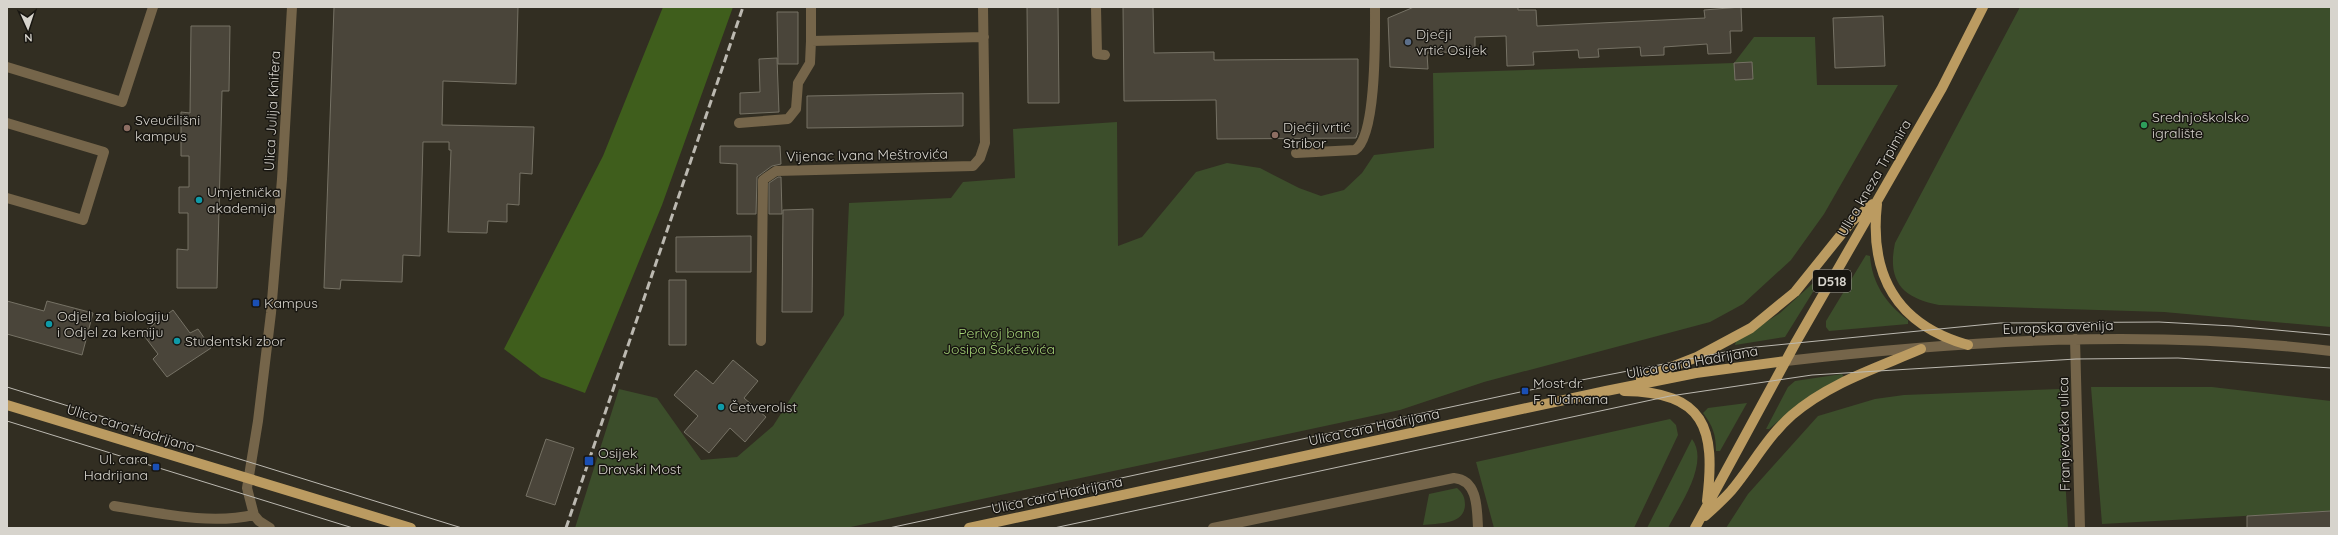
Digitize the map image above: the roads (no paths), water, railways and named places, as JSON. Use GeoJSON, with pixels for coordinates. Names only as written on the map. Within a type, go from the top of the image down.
{"type":"FeatureCollection","features":[{"type":"Feature","properties":{"kind":"main road","name":"Ulica kneza Trpimira"},"geometry":{"type":"LineString","coordinates":[[1786,361],[1942,88],[1983,7]]}},
{"type":"Feature","properties":{"kind":"main road"},"geometry":{"type":"LineString","coordinates":[[1878,201],[1875,241],[1881,270],[1891,293],[1901,306],[1931,328],[1954,341],[1968,345]]}},
{"type":"Feature","properties":{"kind":"main road"},"geometry":{"type":"LineString","coordinates":[[1606,391],[1697,357],[1751,328],[1795,292],[1852,221],[1878,201]]}},
{"type":"Feature","properties":{"kind":"main road"},"geometry":{"type":"LineString","coordinates":[[1697,525],[1731,491],[1763,446],[1791,416],[1809,402],[1839,384],[1921,349]]}},
{"type":"Feature","properties":{"kind":"main road","name":"Ulica cara Hadrijana"},"geometry":{"type":"LineString","coordinates":[[969,528],[1606,391],[1696,373],[1786,361]]}},
{"type":"Feature","properties":{"kind":"main road","name":"D518"},"geometry":{"type":"LineString","coordinates":[[1697,525],[1786,361]]}},
{"type":"Feature","properties":{"kind":"main road"},"geometry":{"type":"LineString","coordinates":[[1606,391],[1652,393],[1670,396],[1692,410],[1702,422],[1709,445],[1706,508]]}},
{"type":"Feature","properties":{"kind":"main road","name":"Ulica cara Hadrijana"},"geometry":{"type":"LineString","coordinates":[[7,406],[411,528]]}},
{"type":"Feature","properties":{"kind":"street"},"geometry":{"type":"LineString","coordinates":[[7,67],[122,102],[153,7]]}},
{"type":"Feature","properties":{"kind":"street","name":"Ulica Julija Knifera"},"geometry":{"type":"LineString","coordinates":[[247,478],[255,439],[272,313],[282,179],[292,7]]}},
{"type":"Feature","properties":{"kind":"street"},"geometry":{"type":"LineString","coordinates":[[739,123],[788,119],[796,109],[798,83],[810,62],[811,7]]}},
{"type":"Feature","properties":{"kind":"street","name":"Vijenac Ivana Meštrovića"},"geometry":{"type":"LineString","coordinates":[[761,341],[763,180],[776,171],[973,166],[980,158],[985,143],[983,7]]}},
{"type":"Feature","properties":{"kind":"street"},"geometry":{"type":"LineString","coordinates":[[1096,7],[1097,54],[1105,55]]}},
{"type":"Feature","properties":{"kind":"street"},"geometry":{"type":"LineString","coordinates":[[1296,153],[1355,150],[1360,147],[1364,139],[1373,92],[1375,7]]}},
{"type":"Feature","properties":{"kind":"street"},"geometry":{"type":"LineString","coordinates":[[811,40],[984,37]]}},
{"type":"Feature","properties":{"kind":"street"},"geometry":{"type":"LineString","coordinates":[[7,123],[104,152],[83,220],[7,198]]}},
{"type":"Feature","properties":{"kind":"street","name":"Europska avenija"},"geometry":{"type":"LineString","coordinates":[[1786,361],[1968,345],[2076,339],[2190,341],[2331,351]]}},
{"type":"Feature","properties":{"kind":"street","name":"Franjevačka ulica"},"geometry":{"type":"LineString","coordinates":[[2076,339],[2080,528]]}},
{"type":"Feature","properties":{"kind":"street"},"geometry":{"type":"LineString","coordinates":[[247,478],[247,495],[254,515],[259,521],[270,528]]}},
{"type":"Feature","properties":{"kind":"street"},"geometry":{"type":"LineString","coordinates":[[1213,528],[1454,478],[1463,479],[1470,484],[1477,508],[1478,528]]}},
{"type":"Feature","properties":{"kind":"street"},"geometry":{"type":"LineString","coordinates":[[114,506],[200,518],[239,518],[254,515]]}},
{"type":"Feature","properties":{"kind":"tram line"},"geometry":{"type":"LineString","coordinates":[[889,528],[1525,391],[1746,348],[2000,323],[2159,322],[2233,326],[2331,335]]}},
{"type":"Feature","properties":{"kind":"tram line"},"geometry":{"type":"LineString","coordinates":[[1054,528],[1670,396],[1812,375],[2076,359],[2178,358],[2331,368]]}},
{"type":"Feature","properties":{"kind":"tram line"},"geometry":{"type":"LineString","coordinates":[[7,387],[462,528]]}},
{"type":"Feature","properties":{"kind":"tram line"},"geometry":{"type":"LineString","coordinates":[[7,421],[353,528]]}},
{"type":"Feature","properties":{"kind":"railway"},"geometry":{"type":"LineString","coordinates":[[566,528],[743,7]]}},
{"type":"Feature","properties":{"kind":"place","name":"Dječji vrtić Osijek"},"geometry":{"type":"Point","coordinates":[1408,42]}},
{"type":"Feature","properties":{"kind":"place","name":"Srednjoškolsko igralište"},"geometry":{"type":"Point","coordinates":[2144,125]}},
{"type":"Feature","properties":{"kind":"place","name":"Sveučilišni kampus"},"geometry":{"type":"Point","coordinates":[127,128]}},
{"type":"Feature","properties":{"kind":"place","name":"Dječji vrtić Stribor"},"geometry":{"type":"Point","coordinates":[1275,135]}},
{"type":"Feature","properties":{"kind":"place","name":"Umjetnička akademija"},"geometry":{"type":"Point","coordinates":[199,200]}},
{"type":"Feature","properties":{"kind":"place","name":"Kampus"},"geometry":{"type":"Point","coordinates":[256,303]}},
{"type":"Feature","properties":{"kind":"place","name":"Odjel za biologiju i Odjel za kemiju"},"geometry":{"type":"Point","coordinates":[49,324]}},
{"type":"Feature","properties":{"kind":"place","name":"Studentski zbor"},"geometry":{"type":"Point","coordinates":[177,341]}},
{"type":"Feature","properties":{"kind":"place","name":"Most dr. F. Tuđmana"},"geometry":{"type":"Point","coordinates":[1525,391]}},
{"type":"Feature","properties":{"kind":"place","name":"Četverolist"},"geometry":{"type":"Point","coordinates":[721,407]}},
{"type":"Feature","properties":{"kind":"place","name":"Osijek Dravski Most"},"geometry":{"type":"Point","coordinates":[589,461]}},
{"type":"Feature","properties":{"kind":"place","name":"Ul. cara Hadrijana"},"geometry":{"type":"Point","coordinates":[156,467]}},
{"type":"Feature","properties":{"kind":"park label","name":"Perivoj bana Josipa Šokčevića"},"geometry":{"type":"Point","coordinates":[999,342]}}]}
